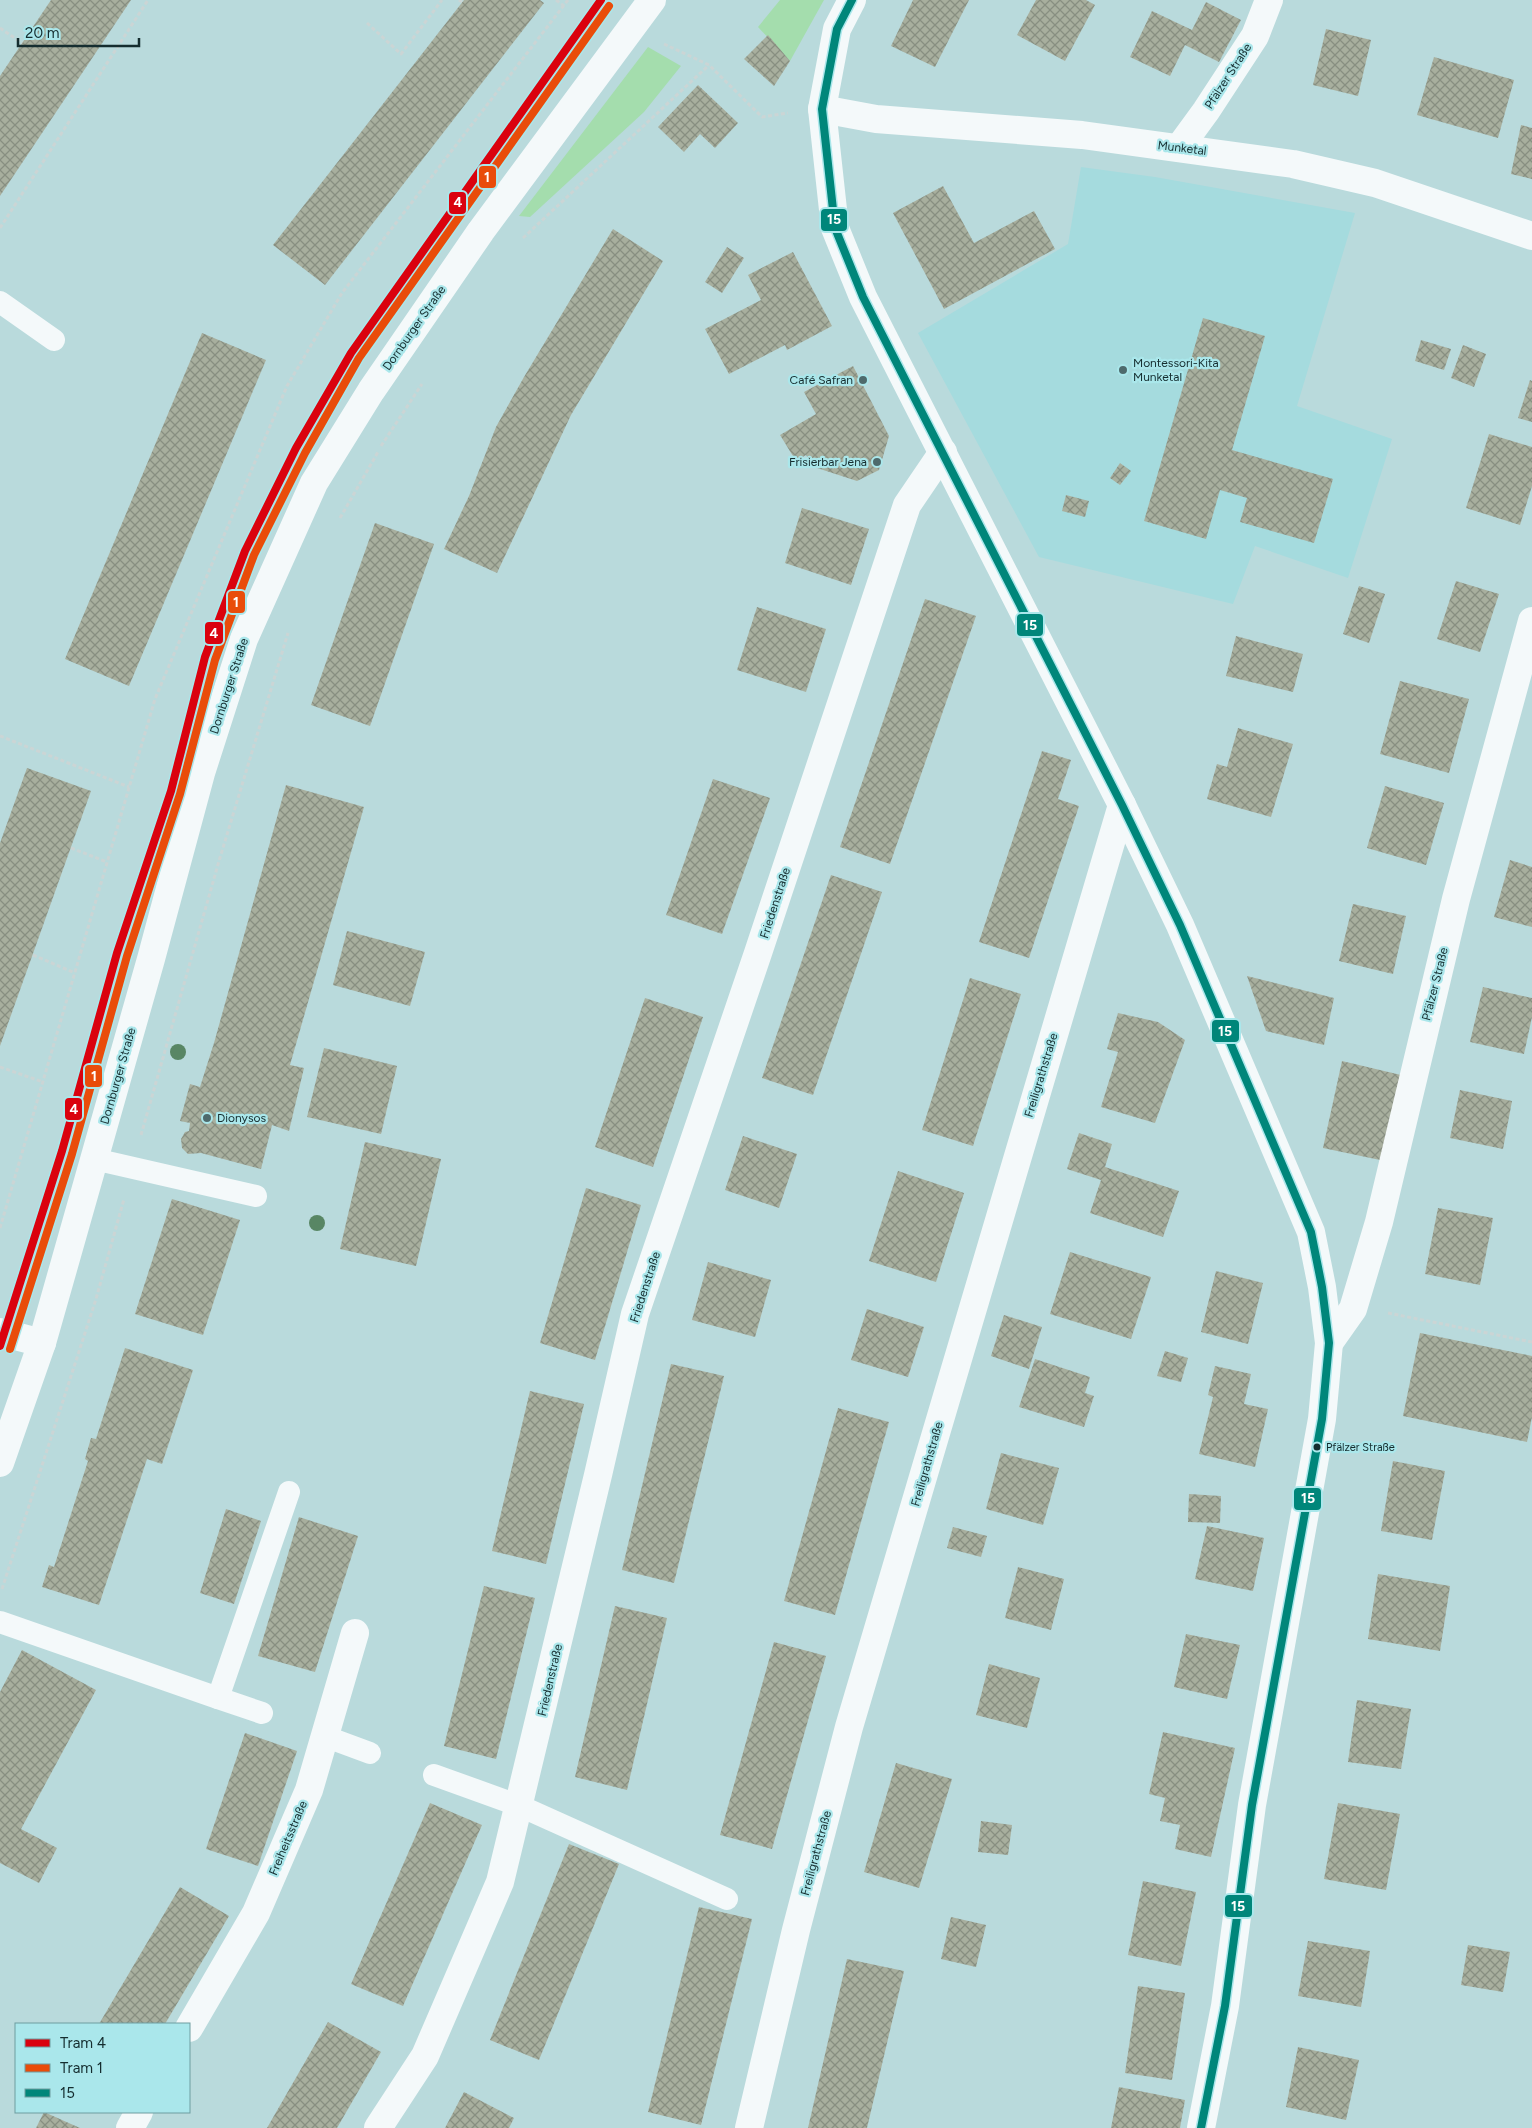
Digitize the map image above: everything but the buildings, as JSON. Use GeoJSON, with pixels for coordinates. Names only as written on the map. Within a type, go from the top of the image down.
{"type":"FeatureCollection","features":[{"type":"Feature","properties":{"kind":"street","name":"Dornburger Straße"},"geometry":{"type":"LineString","coordinates":[[0,1463],[42,1343],[151,959],[201,772],[244,640],[314,483],[371,391],[481,231],[652,0]]}},
{"type":"Feature","properties":{"kind":"street"},"geometry":{"type":"LineString","coordinates":[[852,0],[837,29],[822,109],[835,228],[863,297],[1122,805],[1180,925],[1311,1232],[1322,1287],[1329,1342],[1322,1419],[1252,1806],[1224,2006],[1202,2128]]}},
{"type":"Feature","properties":{"kind":"street","name":"Pfälzer Straße"},"geometry":{"type":"LineString","coordinates":[[1178,148],[1206,111],[1255,36],[1269,0]]}},
{"type":"Feature","properties":{"kind":"street","name":"Munketal"},"geometry":{"type":"LineString","coordinates":[[822,109],[876,119],[1082,135],[1294,164],[1375,183],[1532,236]]}},
{"type":"Feature","properties":{"kind":"street","name":"Friedenstraße"},"geometry":{"type":"LineString","coordinates":[[378,2128],[425,2056],[500,1882],[520,1806],[634,1314],[761,944],[907,505],[943,452]]}},
{"type":"Feature","properties":{"kind":"street","name":"Pfälzer Straße"},"geometry":{"type":"LineString","coordinates":[[1329,1342],[1354,1309],[1379,1222],[1454,908],[1532,621]]}},
{"type":"Feature","properties":{"kind":"street","name":"Freiligrathstraße"},"geometry":{"type":"LineString","coordinates":[[750,2128],[796,1930],[849,1727],[1122,805]]}},
{"type":"Feature","properties":{"kind":"street"},"geometry":{"type":"LineString","coordinates":[[0,1332],[42,1343]]}},
{"type":"Feature","properties":{"kind":"street","name":"Freiheitsstraße"},"geometry":{"type":"LineString","coordinates":[[190,2026],[256,1913],[309,1790],[354,1634]]}},
{"type":"Feature","properties":{"kind":"street"},"geometry":{"type":"LineString","coordinates":[[130,2128],[138,2113]]}},
{"type":"Feature","properties":{"kind":"lane"},"geometry":{"type":"LineString","coordinates":[[0,302],[54,340]]}},
{"type":"Feature","properties":{"kind":"lane"},"geometry":{"type":"LineString","coordinates":[[94,1159],[256,1196]]}},
{"type":"Feature","properties":{"kind":"lane"},"geometry":{"type":"LineString","coordinates":[[218,1698],[289,1492]]}},
{"type":"Feature","properties":{"kind":"lane"},"geometry":{"type":"LineString","coordinates":[[0,1622],[262,1713]]}},
{"type":"Feature","properties":{"kind":"lane"},"geometry":{"type":"LineString","coordinates":[[324,1736],[370,1753]]}},
{"type":"Feature","properties":{"kind":"lane"},"geometry":{"type":"LineString","coordinates":[[434,1775],[520,1806],[727,1899]]}},
{"type":"Feature","properties":{"kind":"path"},"geometry":{"type":"LineString","coordinates":[[0,228],[148,0]]}},
{"type":"Feature","properties":{"kind":"path"},"geometry":{"type":"LineString","coordinates":[[367,23],[401,54],[442,0]]}},
{"type":"Feature","properties":{"kind":"path"},"geometry":{"type":"LineString","coordinates":[[556,0],[564,6]]}},
{"type":"Feature","properties":{"kind":"path"},"geometry":{"type":"LineString","coordinates":[[0,28],[22,43]]}},
{"type":"Feature","properties":{"kind":"path"},"geometry":{"type":"LineString","coordinates":[[630,28],[709,64],[753,106]]}},
{"type":"Feature","properties":{"kind":"path"},"geometry":{"type":"LineString","coordinates":[[521,239],[709,64]]}},
{"type":"Feature","properties":{"kind":"path"},"geometry":{"type":"LineString","coordinates":[[338,521],[379,450],[424,380]]}},
{"type":"Feature","properties":{"kind":"path"},"geometry":{"type":"LineString","coordinates":[[0,1597],[96,1299],[222,852],[291,624]]}},
{"type":"Feature","properties":{"kind":"path"},"geometry":{"type":"LineString","coordinates":[[0,736],[129,787]]}},
{"type":"Feature","properties":{"kind":"path"},"geometry":{"type":"LineString","coordinates":[[71,848],[107,862]]}},
{"type":"Feature","properties":{"kind":"path"},"geometry":{"type":"LineString","coordinates":[[33,955],[75,973]]}},
{"type":"Feature","properties":{"kind":"path"},"geometry":{"type":"LineString","coordinates":[[0,1067],[43,1082]]}},
{"type":"Feature","properties":{"kind":"path"},"geometry":{"type":"LineString","coordinates":[[1409,1316],[1532,1342]]}},
{"type":"Feature","properties":{"kind":"shaded area","name":"Montessori-Kita Munketal"},"geometry":{"type":"Polygon","coordinates":[[[1081,167],[1155,177],[1355,213],[1297,406],[1392,439],[1348,578],[1255,546],[1233,604],[1039,557],[918,333],[1068,244],[1081,167]]]}},
{"type":"Feature","properties":{"kind":"green space"},"geometry":{"type":"Polygon","coordinates":[[[780,0],[824,0],[790,61],[758,27],[780,0]]]}},
{"type":"Feature","properties":{"kind":"green space"},"geometry":{"type":"Polygon","coordinates":[[[648,47],[681,66],[644,112],[530,217],[519,216],[648,47]]]}},
{"type":"Feature","properties":{"kind":"tram line","name":"4"},"geometry":{"type":"LineString","coordinates":[[0,1346],[62,1151],[117,953],[171,791],[205,657],[245,551],[296,448],[351,353],[601,0]]}},
{"type":"Feature","properties":{"kind":"tram line","name":"1"},"geometry":{"type":"LineString","coordinates":[[10,1349],[72,1154],[127,956],[180,794],[215,660],[254,555],[305,453],[359,358],[609,6]]}},
{"type":"Feature","properties":{"kind":"transit line","name":"15"},"geometry":{"type":"LineString","coordinates":[[852,0],[837,29],[822,109],[835,228],[863,297],[1122,805],[1180,925],[1311,1232],[1322,1287],[1329,1343],[1322,1419],[1252,1805],[1225,2006],[1201,2128]]}},
{"type":"Feature","properties":{"kind":"place","name":"Montessori-Kita Munketal"},"geometry":{"type":"Point","coordinates":[1123,370]}},
{"type":"Feature","properties":{"kind":"place","name":"Café Safran"},"geometry":{"type":"Point","coordinates":[863,380]}},
{"type":"Feature","properties":{"kind":"place","name":"Frisierbar Jena"},"geometry":{"type":"Point","coordinates":[877,462]}},
{"type":"Feature","properties":{"kind":"place","name":"Dionysos"},"geometry":{"type":"Point","coordinates":[207,1118]}},
{"type":"Feature","properties":{"kind":"place","name":"Pfälzer Straße"},"geometry":{"type":"Point","coordinates":[1317,1447]}}]}
